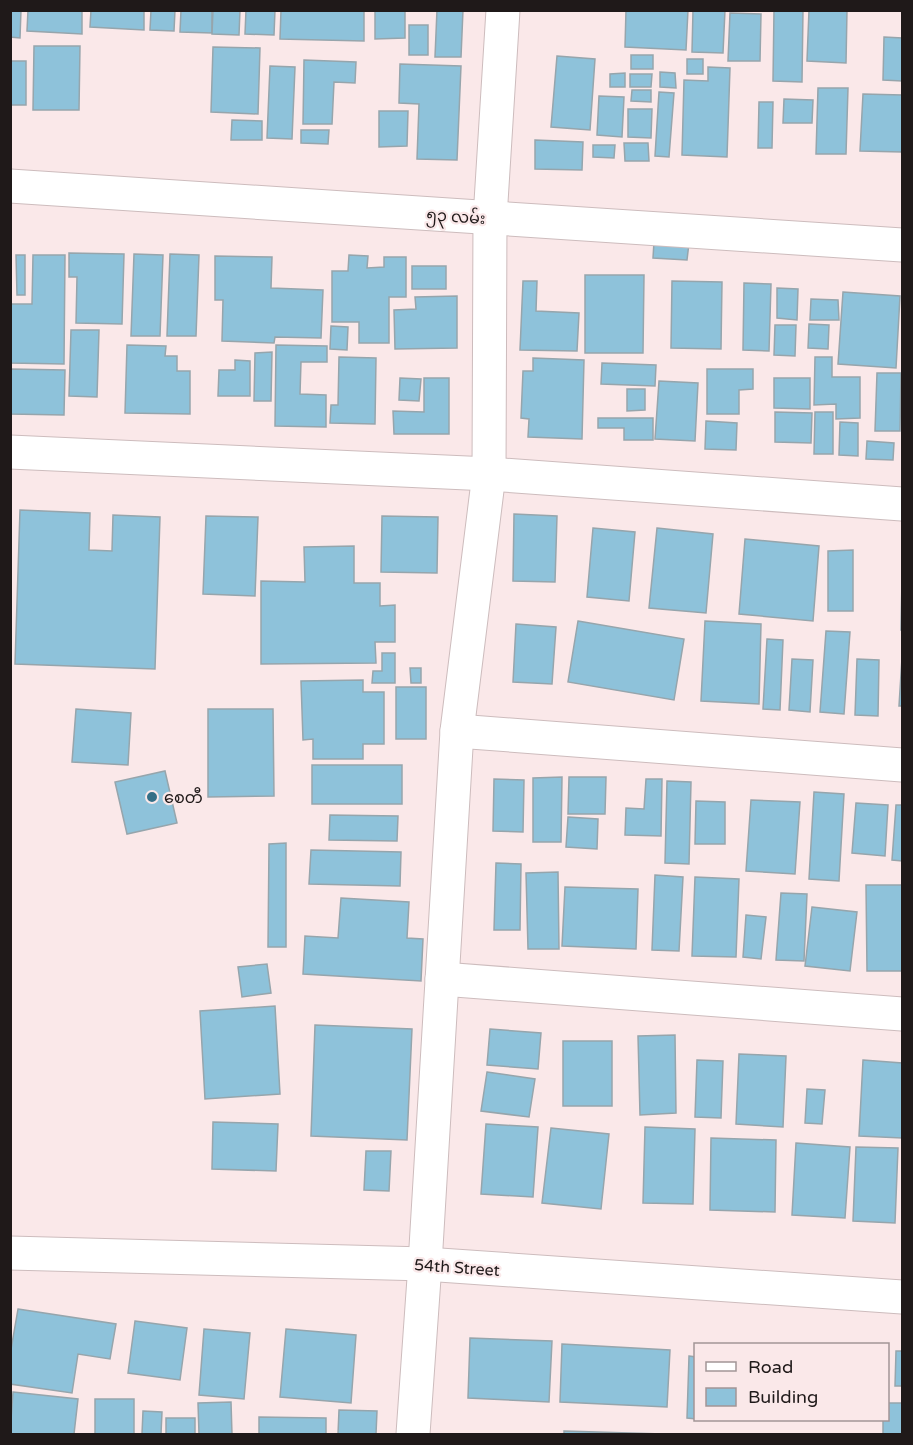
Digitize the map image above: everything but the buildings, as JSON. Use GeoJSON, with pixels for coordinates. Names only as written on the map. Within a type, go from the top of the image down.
{"type":"FeatureCollection","features":[{"type":"Feature","properties":{"kind":"street"},"geometry":{"type":"LineString","coordinates":[[413,1434],[457,731],[489,474],[490,218],[503,10]]}},
{"type":"Feature","properties":{"kind":"street","name":"၅၃ လမ်း"},"geometry":{"type":"LineString","coordinates":[[10,186],[903,245]]}},
{"type":"Feature","properties":{"kind":"street"},"geometry":{"type":"LineString","coordinates":[[10,452],[489,474],[903,504]]}},
{"type":"Feature","properties":{"kind":"street"},"geometry":{"type":"LineString","coordinates":[[457,731],[903,765]]}},
{"type":"Feature","properties":{"kind":"street"},"geometry":{"type":"LineString","coordinates":[[442,979],[903,1014]]}},
{"type":"Feature","properties":{"kind":"street","name":"54th Street"},"geometry":{"type":"LineString","coordinates":[[10,1253],[425,1264],[903,1297]]}},
{"type":"Feature","properties":{"kind":"place","name":"စေတီ"},"geometry":{"type":"Point","coordinates":[152,797]}}]}
